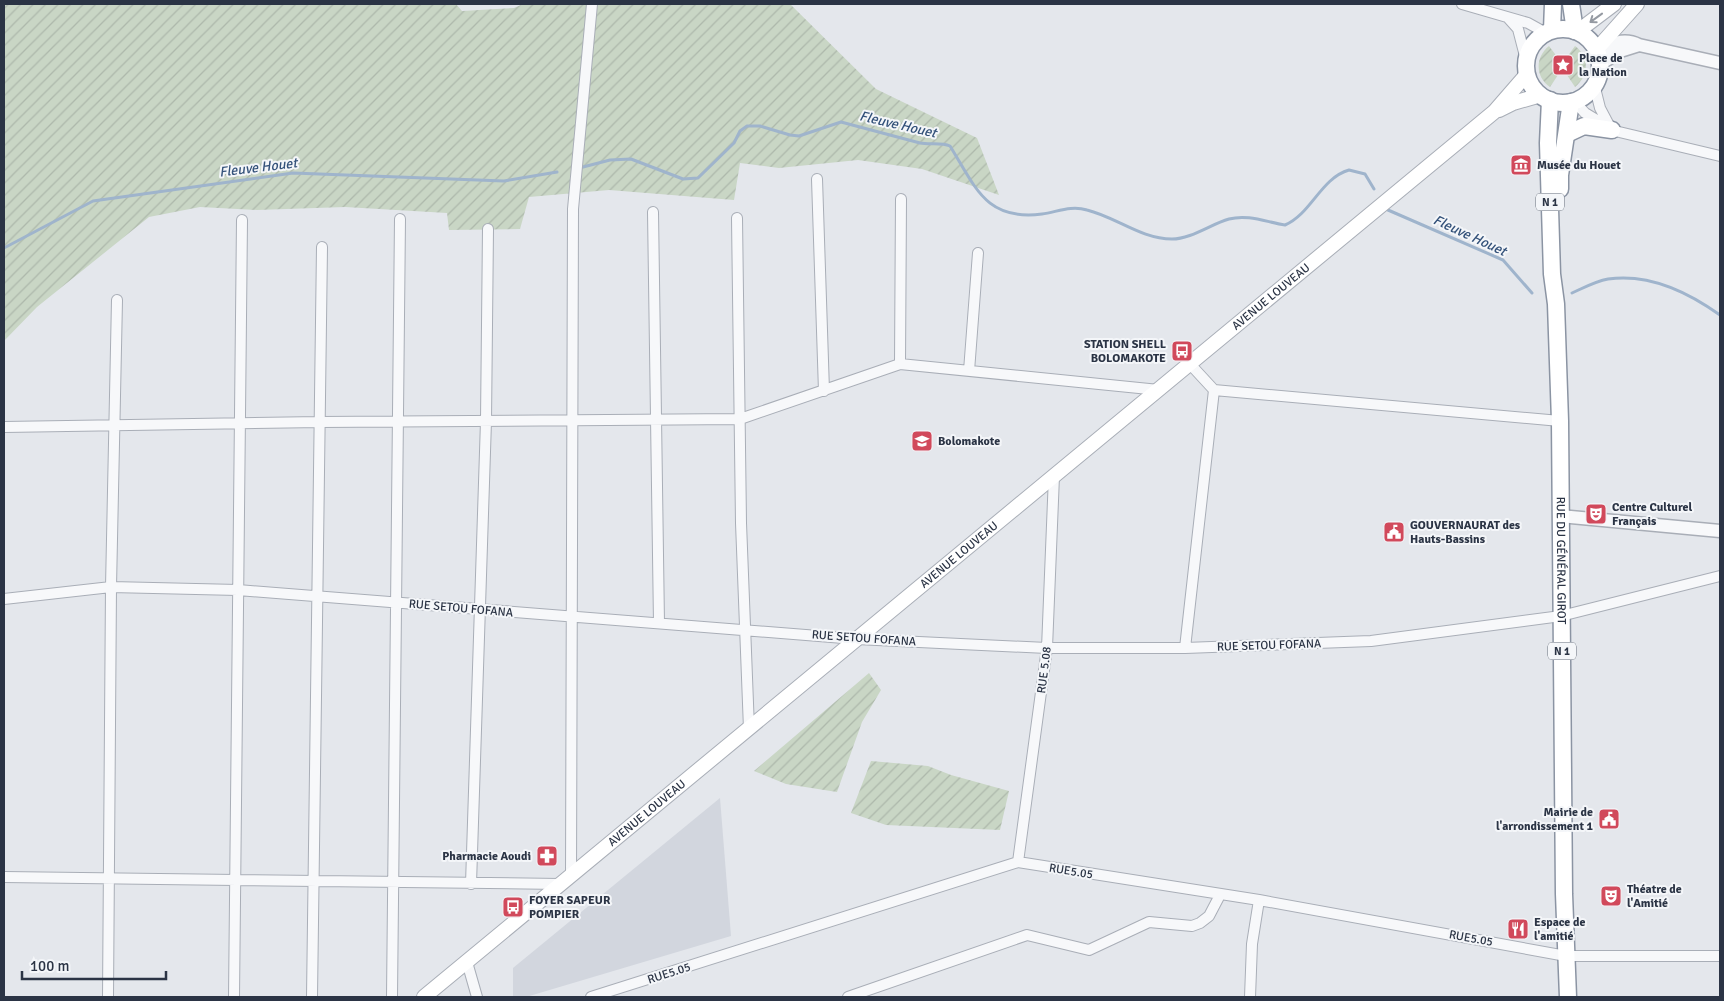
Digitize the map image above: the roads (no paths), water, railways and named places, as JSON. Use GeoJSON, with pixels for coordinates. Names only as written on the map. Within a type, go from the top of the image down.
{"type":"FeatureCollection","features":[{"type":"Feature","properties":{"kind":"highway"},"geometry":{"type":"LineString","coordinates":[[1549,32],[1553,4]]}},
{"type":"Feature","properties":{"kind":"highway"},"geometry":{"type":"LineString","coordinates":[[1571,4],[1576,28],[1601,53],[1594,84],[1586,94],[1572,101],[1560,103],[1545,98],[1532,86],[1527,67],[1531,47],[1549,32],[1576,28]]}},
{"type":"Feature","properties":{"kind":"highway","name":"N 1"},"geometry":{"type":"LineString","coordinates":[[1545,98],[1552,274],[1556,304]]}},
{"type":"Feature","properties":{"kind":"highway","name":"N 1"},"geometry":{"type":"LineString","coordinates":[[1556,304],[1560,272],[1560,175],[1572,101]]}},
{"type":"Feature","properties":{"kind":"highway"},"geometry":{"type":"LineString","coordinates":[[1567,134],[1584,126],[1614,130]]}},
{"type":"Feature","properties":{"kind":"highway","name":"RUE DU GÉNÉRAL GIROT"},"geometry":{"type":"LineString","coordinates":[[1556,304],[1560,421],[1561,616],[1568,997]]}},
{"type":"Feature","properties":{"kind":"main road"},"geometry":{"type":"LineString","coordinates":[[1576,28],[1614,4]]}},
{"type":"Feature","properties":{"kind":"main road"},"geometry":{"type":"LineString","coordinates":[[1601,53],[1637,4]]}},
{"type":"Feature","properties":{"kind":"main road","name":"AVENUE LOUVEAU"},"geometry":{"type":"LineString","coordinates":[[424,997],[1494,112],[1527,67]]}},
{"type":"Feature","properties":{"kind":"main road","name":"AVENUE LOUVEAU"},"geometry":{"type":"LineString","coordinates":[[1494,112],[1514,103],[1545,98]]}},
{"type":"Feature","properties":{"kind":"street"},"geometry":{"type":"LineString","coordinates":[[4,877],[393,881],[471,884],[565,880],[572,617],[573,209],[592,4]]}},
{"type":"Feature","properties":{"kind":"street"},"geometry":{"type":"LineString","coordinates":[[1462,4],[1528,23],[1549,32]]}},
{"type":"Feature","properties":{"kind":"street"},"geometry":{"type":"LineString","coordinates":[[1502,15],[1512,21],[1518,29],[1527,67]]}},
{"type":"Feature","properties":{"kind":"street"},"geometry":{"type":"LineString","coordinates":[[1601,53],[1619,41],[1632,42],[1720,62]]}},
{"type":"Feature","properties":{"kind":"street"},"geometry":{"type":"LineString","coordinates":[[1601,53],[1613,54],[1639,45]]}},
{"type":"Feature","properties":{"kind":"street"},"geometry":{"type":"LineString","coordinates":[[1594,84],[1600,108],[1608,124],[1614,130]]}},
{"type":"Feature","properties":{"kind":"street"},"geometry":{"type":"LineString","coordinates":[[1572,101],[1585,113],[1614,130],[1720,156]]}},
{"type":"Feature","properties":{"kind":"street"},"geometry":{"type":"LineString","coordinates":[[817,179],[824,391]]}},
{"type":"Feature","properties":{"kind":"street"},"geometry":{"type":"LineString","coordinates":[[900,364],[901,199]]}},
{"type":"Feature","properties":{"kind":"street"},"geometry":{"type":"LineString","coordinates":[[653,212],[659,623]]}},
{"type":"Feature","properties":{"kind":"street"},"geometry":{"type":"LineString","coordinates":[[737,218],[740,419],[749,729]]}},
{"type":"Feature","properties":{"kind":"street"},"geometry":{"type":"LineString","coordinates":[[234,997],[242,220]]}},
{"type":"Feature","properties":{"kind":"street"},"geometry":{"type":"LineString","coordinates":[[392,997],[400,220]]}},
{"type":"Feature","properties":{"kind":"street"},"geometry":{"type":"LineString","coordinates":[[471,884],[486,421],[488,228]]}},
{"type":"Feature","properties":{"kind":"street"},"geometry":{"type":"LineString","coordinates":[[312,997],[322,246]]}},
{"type":"Feature","properties":{"kind":"street"},"geometry":{"type":"LineString","coordinates":[[969,371],[978,253]]}},
{"type":"Feature","properties":{"kind":"street"},"geometry":{"type":"LineString","coordinates":[[108,997],[110,587],[117,300]]}},
{"type":"Feature","properties":{"kind":"street"},"geometry":{"type":"LineString","coordinates":[[4,427],[320,422],[740,419],[900,364],[1159,390]]}},
{"type":"Feature","properties":{"kind":"street"},"geometry":{"type":"LineString","coordinates":[[1190,364],[1214,390],[1560,421]]}},
{"type":"Feature","properties":{"kind":"street"},"geometry":{"type":"LineString","coordinates":[[1185,648],[1214,390]]}},
{"type":"Feature","properties":{"kind":"street","name":"RUE 5.08"},"geometry":{"type":"LineString","coordinates":[[1018,862],[1047,648],[1054,476]]}},
{"type":"Feature","properties":{"kind":"street"},"geometry":{"type":"LineString","coordinates":[[1560,516],[1720,530]]}},
{"type":"Feature","properties":{"kind":"street","name":"RUE SETOU FOFANA"},"geometry":{"type":"LineString","coordinates":[[4,598],[110,587],[238,590],[856,639],[1047,648],[1185,648],[1371,641],[1561,616],[1707,581],[1720,576]]}},
{"type":"Feature","properties":{"kind":"street","name":"RUE5.05"},"geometry":{"type":"LineString","coordinates":[[591,997],[1018,862],[1259,900],[1566,956],[1720,956]]}},
{"type":"Feature","properties":{"kind":"street"},"geometry":{"type":"LineString","coordinates":[[848,997],[1026,935],[1090,950],[1149,922],[1192,926],[1209,916],[1220,895]]}},
{"type":"Feature","properties":{"kind":"street"},"geometry":{"type":"LineString","coordinates":[[1250,997],[1252,944],[1259,900]]}},
{"type":"Feature","properties":{"kind":"street"},"geometry":{"type":"LineString","coordinates":[[467,962],[477,997]]}},
{"type":"Feature","properties":{"kind":"waterway","name":"Fleuve Houet"},"geometry":{"type":"LineString","coordinates":[[583,167],[610,160],[631,159],[683,179],[698,178],[734,143],[740,131],[747,126],[760,126],[799,136],[841,122],[920,143],[950,146],[976,188],[995,207],[1008,212],[1023,215],[1081,209],[1098,213],[1139,232],[1172,239],[1186,237],[1222,221],[1243,217],[1285,225],[1302,213],[1331,180],[1349,170],[1365,174],[1374,189]]}},
{"type":"Feature","properties":{"kind":"waterway","name":"Fleuve Houet"},"geometry":{"type":"LineString","coordinates":[[4,248],[93,201],[293,173],[504,181],[557,172]]}},
{"type":"Feature","properties":{"kind":"waterway","name":"Fleuve Houet"},"geometry":{"type":"LineString","coordinates":[[1388,210],[1503,260],[1532,293]]}},
{"type":"Feature","properties":{"kind":"waterway","name":"Fleuve Houet"},"geometry":{"type":"LineString","coordinates":[[1572,293],[1608,279],[1638,279],[1667,286],[1681,292],[1720,315]]}},
{"type":"Feature","properties":{"kind":"place","name":"Place de la Nation"},"geometry":{"type":"Point","coordinates":[1563,65]}},
{"type":"Feature","properties":{"kind":"place","name":"Musée du Houet"},"geometry":{"type":"Point","coordinates":[1521,165]}},
{"type":"Feature","properties":{"kind":"place","name":"STATION SHELL BOLOMAKOTE"},"geometry":{"type":"Point","coordinates":[1182,351]}},
{"type":"Feature","properties":{"kind":"place","name":"Bolomakote"},"geometry":{"type":"Point","coordinates":[922,441]}},
{"type":"Feature","properties":{"kind":"place","name":"Centre Culturel Français"},"geometry":{"type":"Point","coordinates":[1596,514]}},
{"type":"Feature","properties":{"kind":"place","name":"GOUVERNAURAT des Hauts-Bassins"},"geometry":{"type":"Point","coordinates":[1394,532]}},
{"type":"Feature","properties":{"kind":"place","name":"Mairie de l'arrondissement 1"},"geometry":{"type":"Point","coordinates":[1609,819]}},
{"type":"Feature","properties":{"kind":"place","name":"Pharmacie Aoudi"},"geometry":{"type":"Point","coordinates":[547,856]}},
{"type":"Feature","properties":{"kind":"place","name":"Théatre de l'Amitié"},"geometry":{"type":"Point","coordinates":[1611,896]}},
{"type":"Feature","properties":{"kind":"place","name":"FOYER SAPEUR POMPIER"},"geometry":{"type":"Point","coordinates":[513,907]}},
{"type":"Feature","properties":{"kind":"place","name":"Espace de l'amitié"},"geometry":{"type":"Point","coordinates":[1518,929]}}]}
